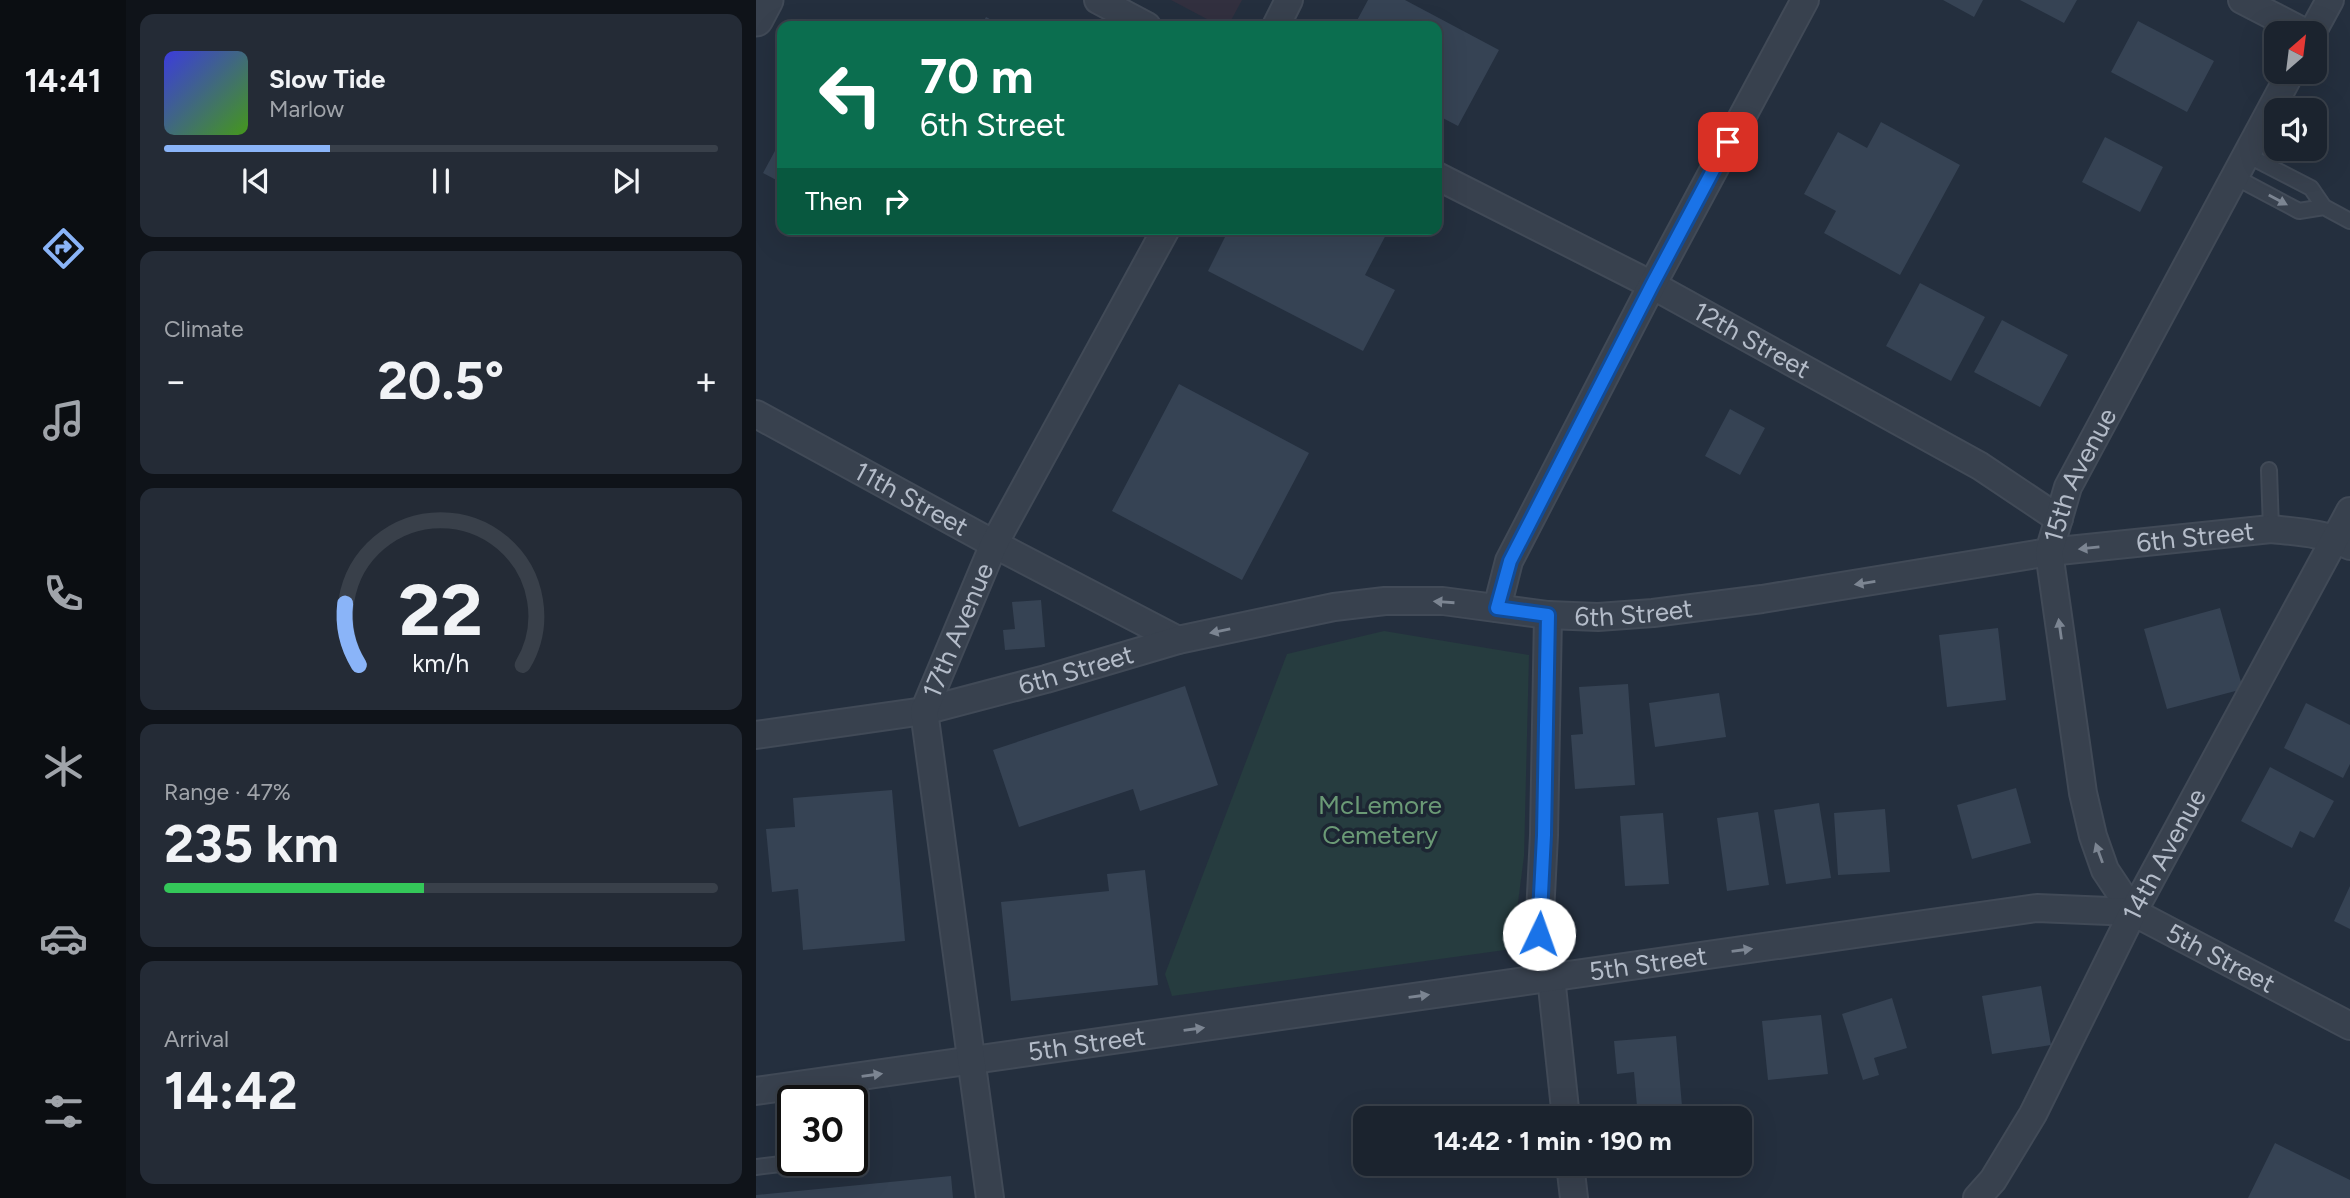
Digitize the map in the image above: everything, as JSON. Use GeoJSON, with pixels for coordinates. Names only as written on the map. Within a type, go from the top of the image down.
{"type":"FeatureCollection","features":[{"type":"Feature","properties":{"kind":"street"},"geometry":{"type":"LineString","coordinates":[[756,19],[766,0]]}},
{"type":"Feature","properties":{"kind":"street"},"geometry":{"type":"LineString","coordinates":[[1098,0],[1138,21]]}},
{"type":"Feature","properties":{"kind":"street"},"geometry":{"type":"LineString","coordinates":[[1278,21],[1289,0]]}},
{"type":"Feature","properties":{"kind":"street"},"geometry":{"type":"LineString","coordinates":[[1497,608],[1510,561],[1652,285],[1805,0]]}},
{"type":"Feature","properties":{"kind":"street"},"geometry":{"type":"LineString","coordinates":[[2242,0],[2283,21]]}},
{"type":"Feature","properties":{"kind":"street"},"geometry":{"type":"LineString","coordinates":[[2319,21],[2330,0]]}},
{"type":"Feature","properties":{"kind":"street","name":"15th Avenue"},"geometry":{"type":"LineString","coordinates":[[2133,912],[2105,870],[2083,793],[2049,552],[2068,487],[2285,84]]}},
{"type":"Feature","properties":{"kind":"street","name":"12th Street"},"geometry":{"type":"LineString","coordinates":[[1442,179],[1652,285],[1980,466],[2059,519]]}},
{"type":"Feature","properties":{"kind":"street","name":"17th Avenue"},"geometry":{"type":"LineString","coordinates":[[990,1198],[924,711],[994,544],[1163,235]]}},
{"type":"Feature","properties":{"kind":"street","name":"11th Street"},"geometry":{"type":"LineString","coordinates":[[756,414],[994,544],[1178,640]]}},
{"type":"Feature","properties":{"kind":"street","name":"14th Avenue"},"geometry":{"type":"LineString","coordinates":[[1977,1198],[1993,1180],[2033,1114],[2133,912],[2343,542],[2350,511]]}},
{"type":"Feature","properties":{"kind":"street","name":"6th Street"},"geometry":{"type":"LineString","coordinates":[[756,734],[924,711],[1178,640],[1334,607],[1385,601],[1443,601],[1548,615],[1598,617],[1762,599],[2049,552],[2271,529],[2304,532],[2343,542]]}},
{"type":"Feature","properties":{"kind":"street"},"geometry":{"type":"LineString","coordinates":[[1548,615],[1544,835],[1539,934],[1551,977],[1565,1106]]}},
{"type":"Feature","properties":{"kind":"street","name":"5th Street"},"geometry":{"type":"LineString","coordinates":[[756,1091],[2037,908],[2133,912],[2350,1026]]}},
{"type":"Feature","properties":{"kind":"street"},"geometry":{"type":"LineString","coordinates":[[1571,1176],[1574,1198]]}},
{"type":"Feature","properties":{"kind":"lane"},"geometry":{"type":"LineString","coordinates":[[2241,166],[2299,211],[2324,207]]}},
{"type":"Feature","properties":{"kind":"lane"},"geometry":{"type":"LineString","coordinates":[[2241,166],[2311,188],[2324,207],[2350,221]]}},
{"type":"Feature","properties":{"kind":"lane"},"geometry":{"type":"LineString","coordinates":[[2269,470],[2271,529]]}},
{"type":"Feature","properties":{"kind":"lane"},"geometry":{"type":"LineString","coordinates":[[756,1167],[777,1165]]}},
{"type":"Feature","properties":{"kind":"shaded area"},"geometry":{"type":"Polygon","coordinates":[[[1171,0],[1242,0],[1231,21],[1211,21],[1171,0]]]}},
{"type":"Feature","properties":{"kind":"green space","name":"McLemore Cemetery"},"geometry":{"type":"Polygon","coordinates":[[[1384,631],[1529,655],[1524,856],[1512,949],[1172,996],[1165,974],[1287,654],[1384,631]]]}},
{"type":"Feature","properties":{"kind":"building"},"geometry":{"type":"Polygon","coordinates":[[[1368,0],[1405,0],[1499,50],[1458,126],[1442,118],[1442,21],[1357,21],[1368,0]]]}},
{"type":"Feature","properties":{"kind":"building"},"geometry":{"type":"Polygon","coordinates":[[[1943,0],[1983,0],[1974,17],[1943,0]]]}},
{"type":"Feature","properties":{"kind":"building"},"geometry":{"type":"Polygon","coordinates":[[[2020,0],[2077,0],[2064,23],[2020,0]]]}},
{"type":"Feature","properties":{"kind":"building"},"geometry":{"type":"Polygon","coordinates":[[[2138,21],[2214,61],[2187,112],[2111,72],[2138,21]]]}},
{"type":"Feature","properties":{"kind":"building"},"geometry":{"type":"Polygon","coordinates":[[[1881,122],[1960,165],[1900,275],[1824,233],[1836,211],[1804,194],[1838,132],[1867,148],[1881,122]]]}},
{"type":"Feature","properties":{"kind":"building"},"geometry":{"type":"Polygon","coordinates":[[[2105,137],[2163,167],[2140,212],[2082,182],[2105,137]]]}},
{"type":"Feature","properties":{"kind":"building"},"geometry":{"type":"Polygon","coordinates":[[[777,147],[777,180],[763,173],[777,147]]]}},
{"type":"Feature","properties":{"kind":"building"},"geometry":{"type":"Polygon","coordinates":[[[1226,235],[1386,235],[1365,275],[1395,290],[1363,351],[1208,271],[1226,235]]]}},
{"type":"Feature","properties":{"kind":"building"},"geometry":{"type":"Polygon","coordinates":[[[1920,283],[1985,317],[1951,381],[1886,346],[1920,283]]]}},
{"type":"Feature","properties":{"kind":"building"},"geometry":{"type":"Polygon","coordinates":[[[2002,320],[2068,355],[2040,407],[1974,372],[2002,320]]]}},
{"type":"Feature","properties":{"kind":"building"},"geometry":{"type":"Polygon","coordinates":[[[1179,384],[1309,453],[1242,580],[1112,511],[1179,384]]]}},
{"type":"Feature","properties":{"kind":"building"},"geometry":{"type":"Polygon","coordinates":[[[1730,409],[1765,428],[1740,475],[1705,456],[1730,409]]]}},
{"type":"Feature","properties":{"kind":"building"},"geometry":{"type":"Polygon","coordinates":[[[1041,600],[1045,647],[1005,650],[1003,630],[1015,629],[1012,602],[1041,600]]]}},
{"type":"Feature","properties":{"kind":"building"},"geometry":{"type":"Polygon","coordinates":[[[2220,608],[2243,689],[2167,709],[2144,629],[2220,608]]]}},
{"type":"Feature","properties":{"kind":"building"},"geometry":{"type":"Polygon","coordinates":[[[1998,628],[2006,700],[1947,707],[1939,635],[1998,628]]]}},
{"type":"Feature","properties":{"kind":"building"},"geometry":{"type":"Polygon","coordinates":[[[1628,684],[1635,785],[1575,789],[1571,735],[1583,734],[1579,687],[1628,684]]]}},
{"type":"Feature","properties":{"kind":"building"},"geometry":{"type":"Polygon","coordinates":[[[1185,686],[1218,785],[1140,811],[1133,789],[1019,827],[993,750],[1185,686]]]}},
{"type":"Feature","properties":{"kind":"building"},"geometry":{"type":"Polygon","coordinates":[[[1719,693],[1726,737],[1655,747],[1649,703],[1719,693]]]}},
{"type":"Feature","properties":{"kind":"building"},"geometry":{"type":"Polygon","coordinates":[[[2306,703],[2350,725],[2350,764],[2343,778],[2284,748],[2306,703]]]}},
{"type":"Feature","properties":{"kind":"building"},"geometry":{"type":"Polygon","coordinates":[[[2270,767],[2334,801],[2314,838],[2300,831],[2292,848],[2241,821],[2270,767]]]}},
{"type":"Feature","properties":{"kind":"building"},"geometry":{"type":"Polygon","coordinates":[[[2016,788],[2031,843],[1972,859],[1957,805],[2016,788]]]}},
{"type":"Feature","properties":{"kind":"building"},"geometry":{"type":"Polygon","coordinates":[[[892,790],[905,941],[803,950],[798,889],[772,892],[766,829],[795,827],[793,798],[892,790]]]}},
{"type":"Feature","properties":{"kind":"building"},"geometry":{"type":"Polygon","coordinates":[[[1819,803],[1831,878],[1786,884],[1774,810],[1819,803]]]}},
{"type":"Feature","properties":{"kind":"building"},"geometry":{"type":"Polygon","coordinates":[[[1885,809],[1890,872],[1838,875],[1834,813],[1885,809]]]}},
{"type":"Feature","properties":{"kind":"building"},"geometry":{"type":"Polygon","coordinates":[[[1758,812],[1769,885],[1727,891],[1717,818],[1758,812]]]}},
{"type":"Feature","properties":{"kind":"building"},"geometry":{"type":"Polygon","coordinates":[[[1663,813],[1669,884],[1625,886],[1620,816],[1663,813]]]}},
{"type":"Feature","properties":{"kind":"building"},"geometry":{"type":"Polygon","coordinates":[[[1145,870],[1158,985],[1011,1001],[1001,902],[1109,891],[1107,874],[1145,870]]]}},
{"type":"Feature","properties":{"kind":"building"},"geometry":{"type":"Polygon","coordinates":[[[2350,886],[2350,929],[2334,921],[2350,886]]]}},
{"type":"Feature","properties":{"kind":"building"},"geometry":{"type":"Polygon","coordinates":[[[2041,986],[2051,1045],[1992,1054],[1982,996],[2041,986]]]}},
{"type":"Feature","properties":{"kind":"building"},"geometry":{"type":"Polygon","coordinates":[[[1892,998],[1907,1048],[1874,1058],[1879,1075],[1863,1080],[1842,1014],[1892,998]]]}},
{"type":"Feature","properties":{"kind":"building"},"geometry":{"type":"Polygon","coordinates":[[[1821,1015],[1828,1074],[1768,1080],[1762,1021],[1821,1015]]]}},
{"type":"Feature","properties":{"kind":"building"},"geometry":{"type":"Polygon","coordinates":[[[1676,1036],[1682,1106],[1637,1106],[1634,1072],[1617,1074],[1614,1041],[1676,1036]]]}},
{"type":"Feature","properties":{"kind":"building"},"geometry":{"type":"Polygon","coordinates":[[[2275,1143],[2350,1180],[2350,1198],[2248,1198],[2275,1143]]]}},
{"type":"Feature","properties":{"kind":"building"},"geometry":{"type":"Polygon","coordinates":[[[951,1176],[953,1198],[756,1198],[756,1195],[951,1176]]]}},
{"type":"Feature","properties":{"kind":"route"},"geometry":{"type":"LineString","coordinates":[[1539,934],[1544,835],[1548,615],[1497,608],[1510,561],[1728,142]]}}]}
